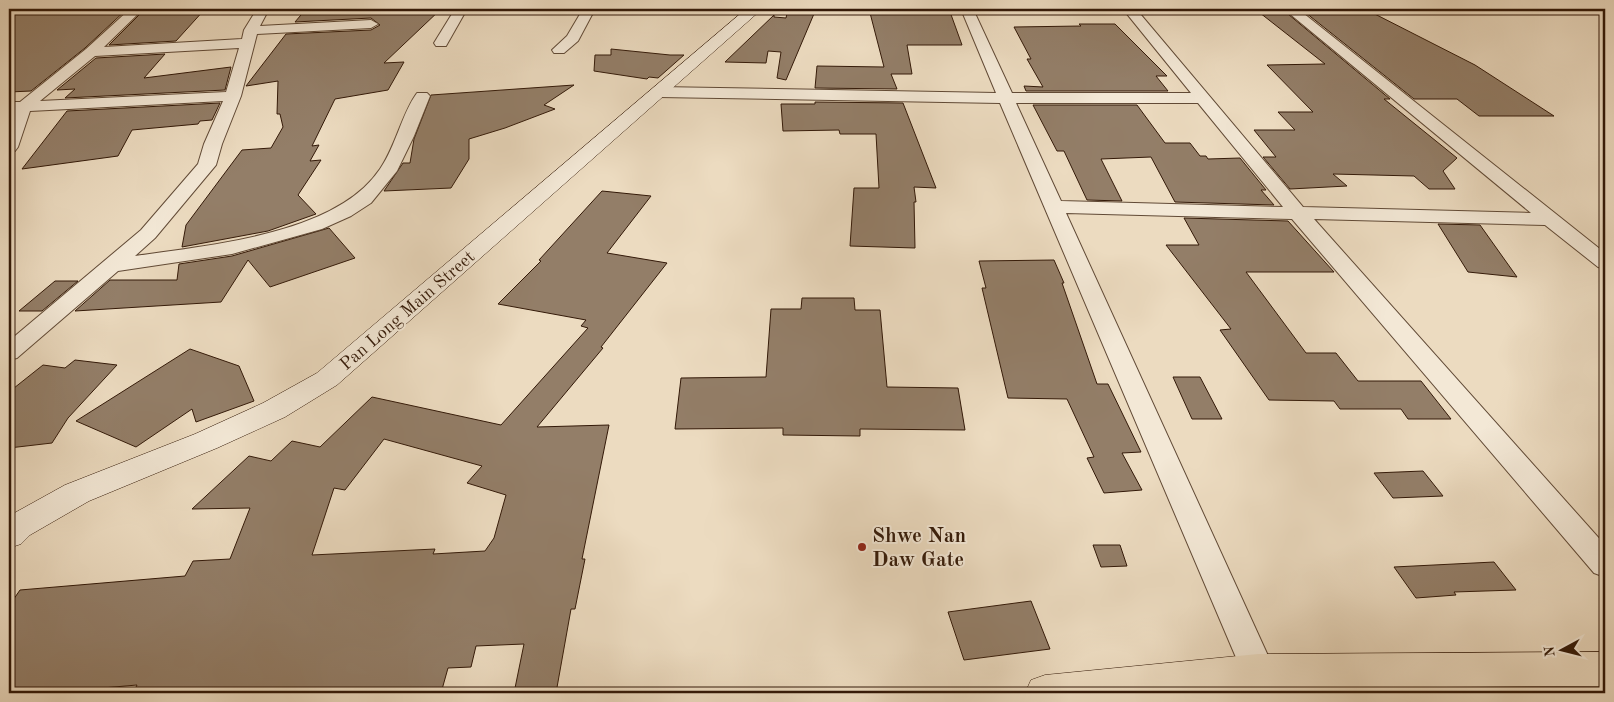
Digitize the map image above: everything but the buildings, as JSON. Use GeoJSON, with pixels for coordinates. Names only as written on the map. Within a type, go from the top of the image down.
{"type":"FeatureCollection","features":[{"type":"Feature","properties":{"kind":"highway"},"geometry":{"type":"LineString","coordinates":[[1045,693],[1258,671],[1605,669]]}},
{"type":"Feature","properties":{"kind":"street"},"geometry":{"type":"LineString","coordinates":[[9,147],[13,108],[91,52],[137,9]]}},
{"type":"Feature","properties":{"kind":"street"},"geometry":{"type":"LineString","coordinates":[[9,353],[148,234],[207,165],[213,144],[233,96],[249,36],[263,9]]}},
{"type":"Feature","properties":{"kind":"street"},"geometry":{"type":"LineString","coordinates":[[441,44],[461,9]]}},
{"type":"Feature","properties":{"kind":"street"},"geometry":{"type":"LineString","coordinates":[[560,50],[573,38],[589,9]]}},
{"type":"Feature","properties":{"kind":"street","name":"Pan Long Main Street"},"geometry":{"type":"LineString","coordinates":[[9,535],[18,526],[77,493],[206,442],[274,410],[327,379],[756,9]]}},
{"type":"Feature","properties":{"kind":"street"},"geometry":{"type":"LineString","coordinates":[[967,9],[1258,671]]}},
{"type":"Feature","properties":{"kind":"street"},"geometry":{"type":"LineString","coordinates":[[1129,9],[1298,213],[1605,565]]}},
{"type":"Feature","properties":{"kind":"street"},"geometry":{"type":"LineString","coordinates":[[1290,9],[1605,263]]}},
{"type":"Feature","properties":{"kind":"street"},"geometry":{"type":"LineString","coordinates":[[91,52],[371,24]]}},
{"type":"Feature","properties":{"kind":"street"},"geometry":{"type":"LineString","coordinates":[[659,92],[1006,98],[1203,98]]}},
{"type":"Feature","properties":{"kind":"street"},"geometry":{"type":"LineString","coordinates":[[13,108],[233,96]]}},
{"type":"Feature","properties":{"kind":"street"},"geometry":{"type":"LineString","coordinates":[[113,265],[232,248],[314,225],[344,212],[364,198],[388,171],[406,136],[422,96]]}},
{"type":"Feature","properties":{"kind":"street"},"geometry":{"type":"LineString","coordinates":[[1053,207],[1550,219]]}},
{"type":"Feature","properties":{"kind":"place","name":"Shwe Nan Daw Gate"},"geometry":{"type":"Point","coordinates":[862,547]}}]}
